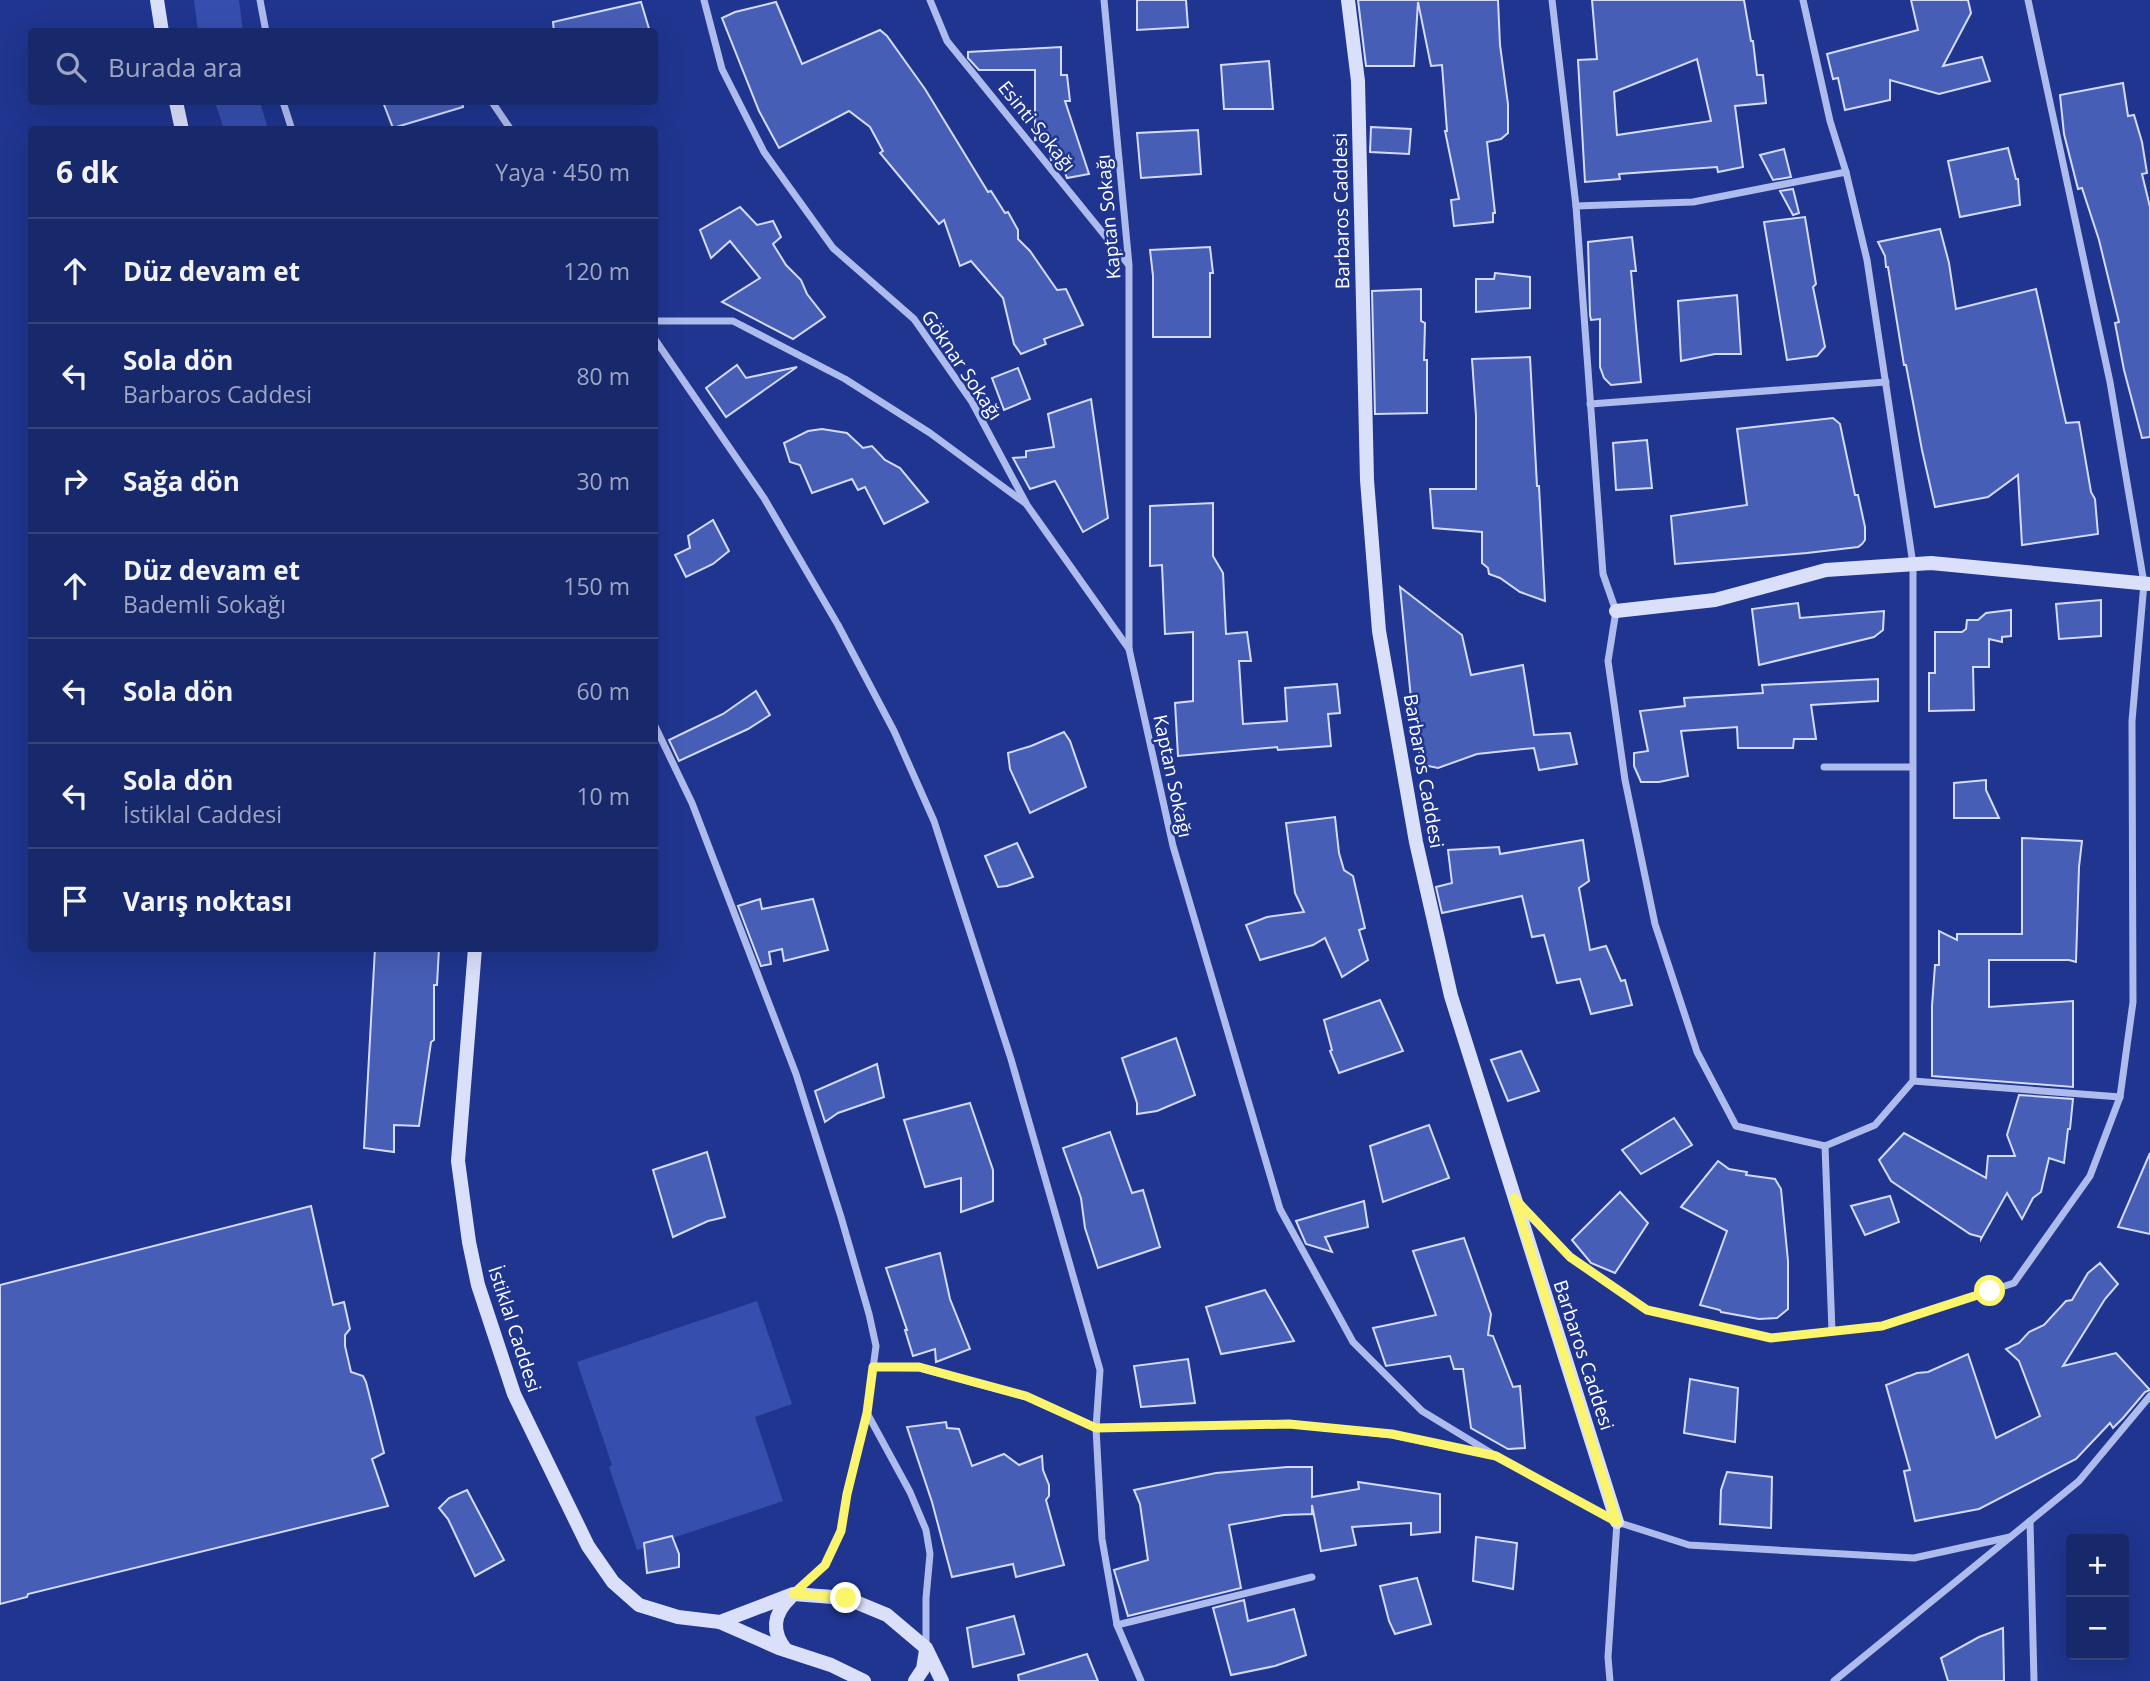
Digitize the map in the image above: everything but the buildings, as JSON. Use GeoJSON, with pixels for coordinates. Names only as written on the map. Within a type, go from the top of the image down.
{"type":"FeatureCollection","features":[{"type":"Feature","properties":{"kind":"street"},"geometry":{"type":"LineString","coordinates":[[157,0],[161,28]]}},
{"type":"Feature","properties":{"kind":"street"},"geometry":{"type":"LineString","coordinates":[[260,0],[265,28]]}},
{"type":"Feature","properties":{"kind":"street","name":"Göknar Sokağı"},"geometry":{"type":"LineString","coordinates":[[704,0],[722,69],[764,152],[833,248],[914,319],[972,402],[1027,505],[1129,649]]}},
{"type":"Feature","properties":{"kind":"street","name":"Esinti Sokağı"},"geometry":{"type":"LineString","coordinates":[[930,0],[947,41],[1129,265]]}},
{"type":"Feature","properties":{"kind":"street","name":"Kaptan Sokağı"},"geometry":{"type":"LineString","coordinates":[[1104,0],[1129,265],[1129,649],[1172,846],[1280,1209],[1353,1342],[1422,1411],[1496,1456]]}},
{"type":"Feature","properties":{"kind":"street","name":"Barbaros Caddesi"},"geometry":{"type":"LineString","coordinates":[[1348,0],[1358,81],[1367,480],[1379,631],[1416,842],[1451,996],[1617,1522]]}},
{"type":"Feature","properties":{"kind":"street"},"geometry":{"type":"LineString","coordinates":[[1552,0],[1576,206],[1603,574],[1616,611],[1608,661],[1625,780],[1655,924],[1697,1052],[1736,1126],[1825,1146],[1875,1125],[1913,1081],[1913,564],[1867,260],[1846,172],[1830,121],[1803,0]]}},
{"type":"Feature","properties":{"kind":"street"},"geometry":{"type":"LineString","coordinates":[[1514,1198],[1570,1257],[1647,1310],[1771,1338],[1882,1326],[2014,1283],[2090,1176],[2120,1097],[2133,1002],[2132,721],[2147,584],[2110,382],[2028,0]]}},
{"type":"Feature","properties":{"kind":"street"},"geometry":{"type":"LineString","coordinates":[[177,105],[181,126]]}},
{"type":"Feature","properties":{"kind":"street"},"geometry":{"type":"LineString","coordinates":[[284,105],[291,126]]}},
{"type":"Feature","properties":{"kind":"street"},"geometry":{"type":"LineString","coordinates":[[494,105],[508,126]]}},
{"type":"Feature","properties":{"kind":"street"},"geometry":{"type":"LineString","coordinates":[[1576,206],[1693,202],[1846,172]]}},
{"type":"Feature","properties":{"kind":"street"},"geometry":{"type":"LineString","coordinates":[[658,321],[733,321],[856,385],[930,433],[1027,505]]}},
{"type":"Feature","properties":{"kind":"street"},"geometry":{"type":"LineString","coordinates":[[658,344],[778,521],[838,625],[894,731],[934,821],[1011,1059],[1100,1370],[1096,1428],[1102,1539],[1116,1625],[1141,1681]]}},
{"type":"Feature","properties":{"kind":"street"},"geometry":{"type":"LineString","coordinates":[[1590,404],[1886,383]]}},
{"type":"Feature","properties":{"kind":"street"},"geometry":{"type":"LineString","coordinates":[[1616,611],[1715,600],[1826,570],[1913,564],[2147,584]]}},
{"type":"Feature","properties":{"kind":"street"},"geometry":{"type":"LineString","coordinates":[[658,731],[692,803],[796,1074],[869,1314],[876,1346],[867,1413],[847,1494],[841,1531],[825,1565],[782,1606],[775,1621],[777,1637],[786,1651]]}},
{"type":"Feature","properties":{"kind":"street"},"geometry":{"type":"LineString","coordinates":[[1824,767],[1912,767]]}},
{"type":"Feature","properties":{"kind":"street","name":"İstiklal Caddesi"},"geometry":{"type":"LineString","coordinates":[[475,952],[458,1161],[469,1242],[478,1285],[514,1394],[588,1546],[613,1582],[639,1605],[678,1617],[720,1622],[786,1651],[831,1665],[864,1681]]}},
{"type":"Feature","properties":{"kind":"street"},"geometry":{"type":"LineString","coordinates":[[1913,1081],[2120,1097]]}},
{"type":"Feature","properties":{"kind":"street"},"geometry":{"type":"LineString","coordinates":[[1825,1146],[1832,1331]]}},
{"type":"Feature","properties":{"kind":"street"},"geometry":{"type":"LineString","coordinates":[[873,1367],[919,1367],[1026,1396],[1096,1428],[1289,1424],[1392,1434],[1496,1456],[1617,1522],[1689,1545],[1914,1558],[2010,1537]]}},
{"type":"Feature","properties":{"kind":"street"},"geometry":{"type":"LineString","coordinates":[[1834,1681],[2079,1481],[2150,1395]]}},
{"type":"Feature","properties":{"kind":"street"},"geometry":{"type":"LineString","coordinates":[[867,1413],[910,1492],[926,1530],[930,1554],[926,1598],[926,1648],[923,1669],[915,1681]]}},
{"type":"Feature","properties":{"kind":"street"},"geometry":{"type":"LineString","coordinates":[[2030,1521],[2034,1681]]}},
{"type":"Feature","properties":{"kind":"street"},"geometry":{"type":"LineString","coordinates":[[1610,1681],[1608,1657],[1617,1522]]}},
{"type":"Feature","properties":{"kind":"street"},"geometry":{"type":"LineString","coordinates":[[1116,1625],[1312,1577]]}},
{"type":"Feature","properties":{"kind":"street","name":"İstiklal Caddesi"},"geometry":{"type":"LineString","coordinates":[[720,1622],[793,1594],[846,1598],[887,1615],[926,1648],[942,1681]]}},
{"type":"Feature","properties":{"kind":"shaded area"},"geometry":{"type":"Polygon","coordinates":[[[194,0],[239,0],[243,28],[198,28],[194,0]]]}},
{"type":"Feature","properties":{"kind":"shaded area"},"geometry":{"type":"Polygon","coordinates":[[[216,105],[261,105],[267,126],[223,126],[216,105]]]}},
{"type":"Feature","properties":{"kind":"shaded area"},"geometry":{"type":"Polygon","coordinates":[[[757,1301],[792,1404],[755,1417],[783,1501],[637,1550],[577,1362],[757,1301]]]}},
{"type":"Feature","properties":{"kind":"route"},"geometry":{"type":"LineString","coordinates":[[846,1598],[793,1594],[825,1565],[841,1531],[847,1494],[867,1413],[873,1367],[919,1367],[1026,1396],[1096,1428],[1289,1424],[1392,1434],[1496,1456],[1617,1522],[1514,1198],[1570,1257],[1647,1310],[1771,1338],[1882,1326],[1990,1291]]}}]}
